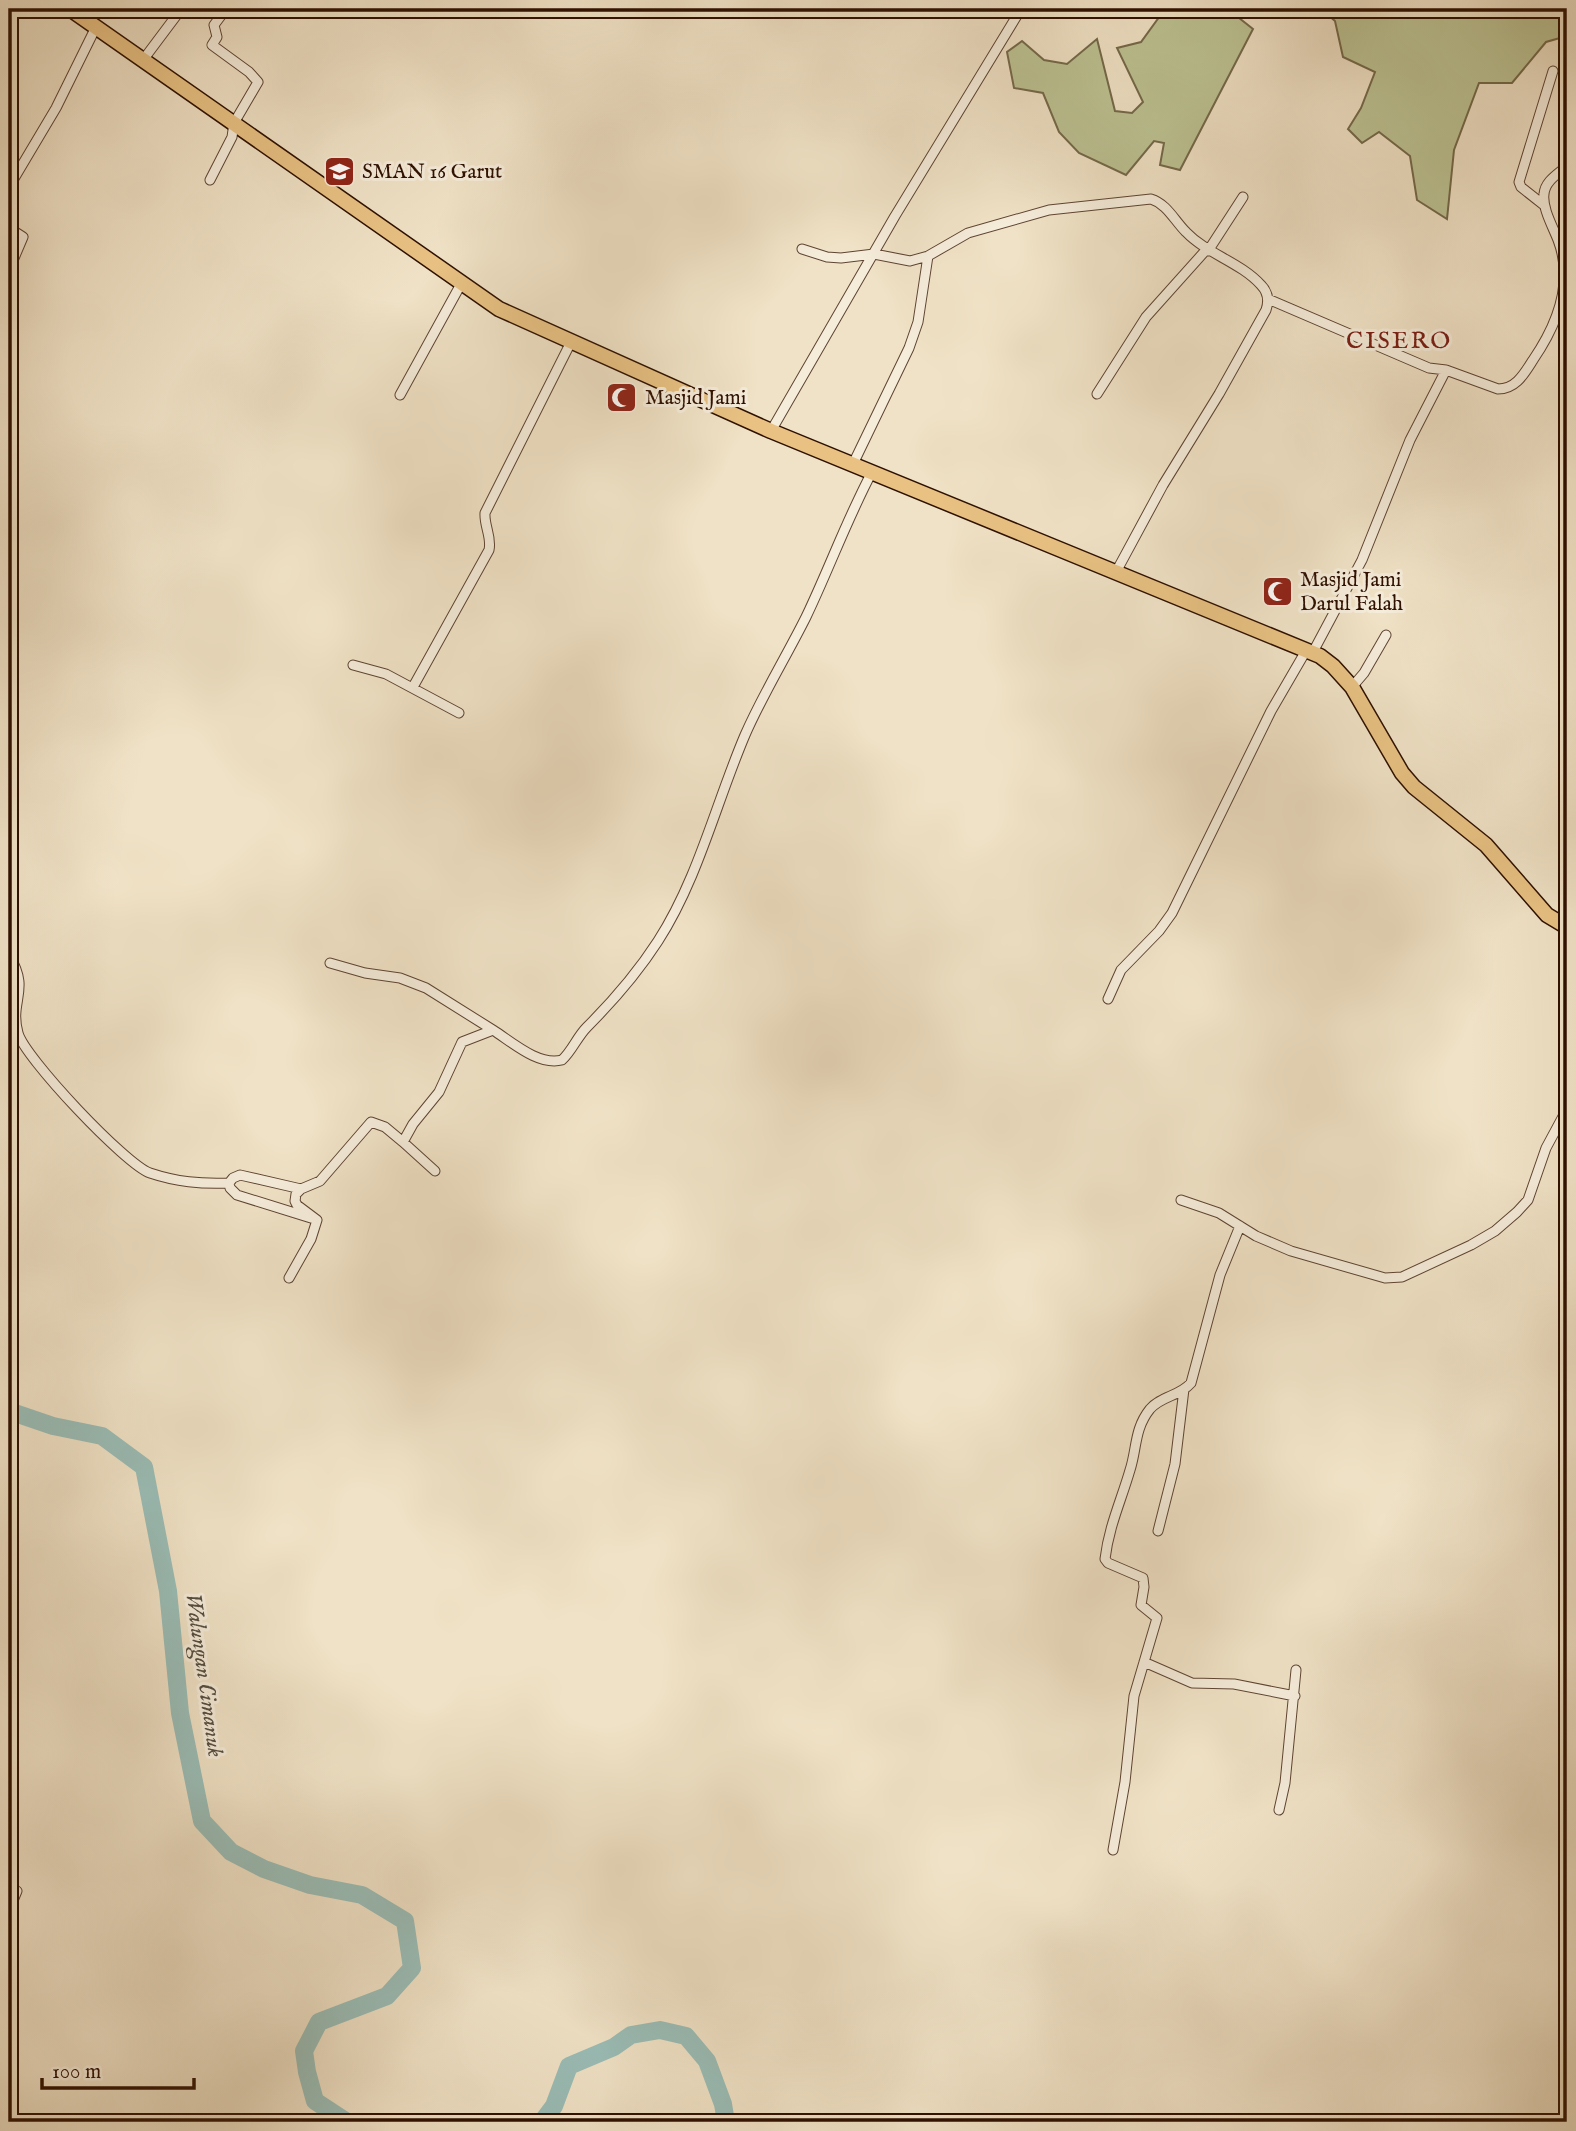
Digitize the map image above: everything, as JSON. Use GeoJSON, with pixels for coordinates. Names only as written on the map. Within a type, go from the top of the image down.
{"type":"FeatureCollection","features":[{"type":"Feature","properties":{"kind":"main road"},"geometry":{"type":"LineString","coordinates":[[69,9],[499,309],[771,431],[1310,650],[1333,666],[1352,687],[1407,780],[1422,796],[1486,845],[1547,915],[1567,927]]}},
{"type":"Feature","properties":{"kind":"street"},"geometry":{"type":"LineString","coordinates":[[210,180],[232,138],[234,123],[258,82],[249,72],[212,45],[217,37],[214,25],[226,9]]}},
{"type":"Feature","properties":{"kind":"street"},"geometry":{"type":"LineString","coordinates":[[771,431],[805,369],[1021,9]]}},
{"type":"Feature","properties":{"kind":"street"},"geometry":{"type":"LineString","coordinates":[[144,60],[179,12]]}},
{"type":"Feature","properties":{"kind":"street"},"geometry":{"type":"LineString","coordinates":[[9,187],[57,108],[96,27]]}},
{"type":"Feature","properties":{"kind":"street"},"geometry":{"type":"LineString","coordinates":[[1546,207],[1521,187],[1519,182],[1553,71]]}},
{"type":"Feature","properties":{"kind":"street"},"geometry":{"type":"LineString","coordinates":[[1268,299],[1429,368],[1446,370],[1498,389],[1514,385],[1539,352],[1560,306],[1565,282],[1563,257],[1544,194],[1546,187],[1567,166]]}},
{"type":"Feature","properties":{"kind":"street"},"geometry":{"type":"LineString","coordinates":[[1097,394],[1146,317],[1207,250],[1243,197]]}},
{"type":"Feature","properties":{"kind":"street"},"geometry":{"type":"LineString","coordinates":[[802,249],[827,257],[874,254],[910,261],[928,256],[968,233],[1049,209],[1143,199],[1161,204],[1186,232],[1207,250],[1261,284],[1268,299],[1266,310],[1157,496],[1116,572]]}},
{"type":"Feature","properties":{"kind":"street"},"geometry":{"type":"LineString","coordinates":[[9,228],[23,237],[9,270]]}},
{"type":"Feature","properties":{"kind":"street"},"geometry":{"type":"LineString","coordinates":[[853,464],[909,348],[918,322],[928,256]]}},
{"type":"Feature","properties":{"kind":"street"},"geometry":{"type":"LineString","coordinates":[[400,395],[461,284]]}},
{"type":"Feature","properties":{"kind":"street"},"geometry":{"type":"LineString","coordinates":[[413,687],[489,550],[491,542],[485,513],[571,342]]}},
{"type":"Feature","properties":{"kind":"street"},"geometry":{"type":"LineString","coordinates":[[1108,999],[1121,970],[1159,931],[1172,913],[1271,710],[1310,650],[1362,560],[1410,440],[1446,370]]}},
{"type":"Feature","properties":{"kind":"street"},"geometry":{"type":"LineString","coordinates":[[330,963],[365,973],[400,978],[426,988],[539,1059],[554,1063],[562,1060],[577,1039],[619,993],[659,939],[698,857],[727,776],[765,690],[806,617],[849,517],[872,472]]}},
{"type":"Feature","properties":{"kind":"street"},"geometry":{"type":"LineString","coordinates":[[1352,687],[1364,673],[1386,635]]}},
{"type":"Feature","properties":{"kind":"street"},"geometry":{"type":"LineString","coordinates":[[353,665],[381,672],[458,713]]}},
{"type":"Feature","properties":{"kind":"street"},"geometry":{"type":"LineString","coordinates":[[9,956],[21,982],[16,1010],[17,1031],[21,1041],[86,1121],[128,1159],[148,1173],[191,1184],[229,1184]]}},
{"type":"Feature","properties":{"kind":"street"},"geometry":{"type":"LineString","coordinates":[[403,1142],[413,1124],[439,1092],[461,1042],[493,1030]]}},
{"type":"Feature","properties":{"kind":"street"},"geometry":{"type":"LineString","coordinates":[[1181,1200],[1219,1213],[1263,1240],[1298,1254],[1385,1278],[1402,1277],[1471,1245],[1495,1231],[1517,1212],[1528,1200],[1546,1148],[1566,1113]]}},
{"type":"Feature","properties":{"kind":"street"},"geometry":{"type":"LineString","coordinates":[[317,1220],[295,1201],[296,1194],[320,1181],[371,1122],[385,1127],[435,1171]]}},
{"type":"Feature","properties":{"kind":"street"},"geometry":{"type":"LineString","coordinates":[[229,1184],[233,1178],[240,1175],[301,1189]]}},
{"type":"Feature","properties":{"kind":"street"},"geometry":{"type":"LineString","coordinates":[[229,1184],[237,1195],[317,1220]]}},
{"type":"Feature","properties":{"kind":"street"},"geometry":{"type":"LineString","coordinates":[[289,1278],[311,1238],[317,1220]]}},
{"type":"Feature","properties":{"kind":"street"},"geometry":{"type":"LineString","coordinates":[[1113,1850],[1121,1807],[1134,1696],[1156,1628],[1157,1616],[1141,1605],[1143,1578],[1108,1563],[1105,1559],[1111,1523],[1131,1468],[1133,1446],[1144,1418],[1160,1400],[1184,1389],[1192,1379],[1223,1267],[1240,1226]]}},
{"type":"Feature","properties":{"kind":"street"},"geometry":{"type":"LineString","coordinates":[[1158,1531],[1175,1464],[1184,1389]]}},
{"type":"Feature","properties":{"kind":"street"},"geometry":{"type":"LineString","coordinates":[[1144,1662],[1192,1683],[1234,1684],[1295,1696]]}},
{"type":"Feature","properties":{"kind":"street"},"geometry":{"type":"LineString","coordinates":[[1279,1810],[1285,1783],[1296,1670]]}},
{"type":"Feature","properties":{"kind":"street"},"geometry":{"type":"LineString","coordinates":[[9,1910],[17,1891]]}},
{"type":"Feature","properties":{"kind":"street"},"geometry":{"type":"LineString","coordinates":[[9,1918],[13,1923],[9,1934]]}},
{"type":"Feature","properties":{"kind":"green space"},"geometry":{"type":"Polygon","coordinates":[[[1165,9],[1213,9],[1212,12],[1234,14],[1253,29],[1180,170],[1160,165],[1164,143],[1154,141],[1126,175],[1079,153],[1059,132],[1043,93],[1014,88],[1007,52],[1022,41],[1044,60],[1067,64],[1097,39],[1115,111],[1132,113],[1143,102],[1117,48],[1141,42],[1165,9]]]}},
{"type":"Feature","properties":{"kind":"green space"},"geometry":{"type":"Polygon","coordinates":[[[1321,9],[1567,9],[1567,36],[1546,42],[1512,83],[1479,83],[1454,150],[1447,219],[1417,200],[1410,156],[1379,132],[1362,143],[1348,129],[1361,108],[1375,72],[1343,57],[1335,21],[1321,9]]]}},
{"type":"Feature","properties":{"kind":"waterway","name":"Walungan Cimanuk"},"geometry":{"type":"LineString","coordinates":[[9,1411],[53,1426],[102,1436],[144,1467],[168,1591],[180,1713],[202,1821],[231,1852],[264,1869],[310,1885],[362,1895],[405,1921],[412,1968],[387,1996],[319,2022],[304,2051],[315,2101],[347,2122]]}},
{"type":"Feature","properties":{"kind":"waterway","name":"Walungan Cimanuk"},"geometry":{"type":"LineString","coordinates":[[542,2122],[554,2106],[569,2066],[614,2047],[631,2035],[660,2030],[686,2036],[707,2061],[723,2104],[726,2122]]}},
{"type":"Feature","properties":{"kind":"place","name":"SMAN 16 Garut"},"geometry":{"type":"Point","coordinates":[339,172]}},
{"type":"Feature","properties":{"kind":"place","name":"Masjid Jami"},"geometry":{"type":"Point","coordinates":[622,398]}},
{"type":"Feature","properties":{"kind":"place","name":"Masjid Jami Darul Falah"},"geometry":{"type":"Point","coordinates":[1277,592]}},
{"type":"Feature","properties":{"kind":"district","name":"CISERO"},"geometry":{"type":"Point","coordinates":[1399,341]}}]}
